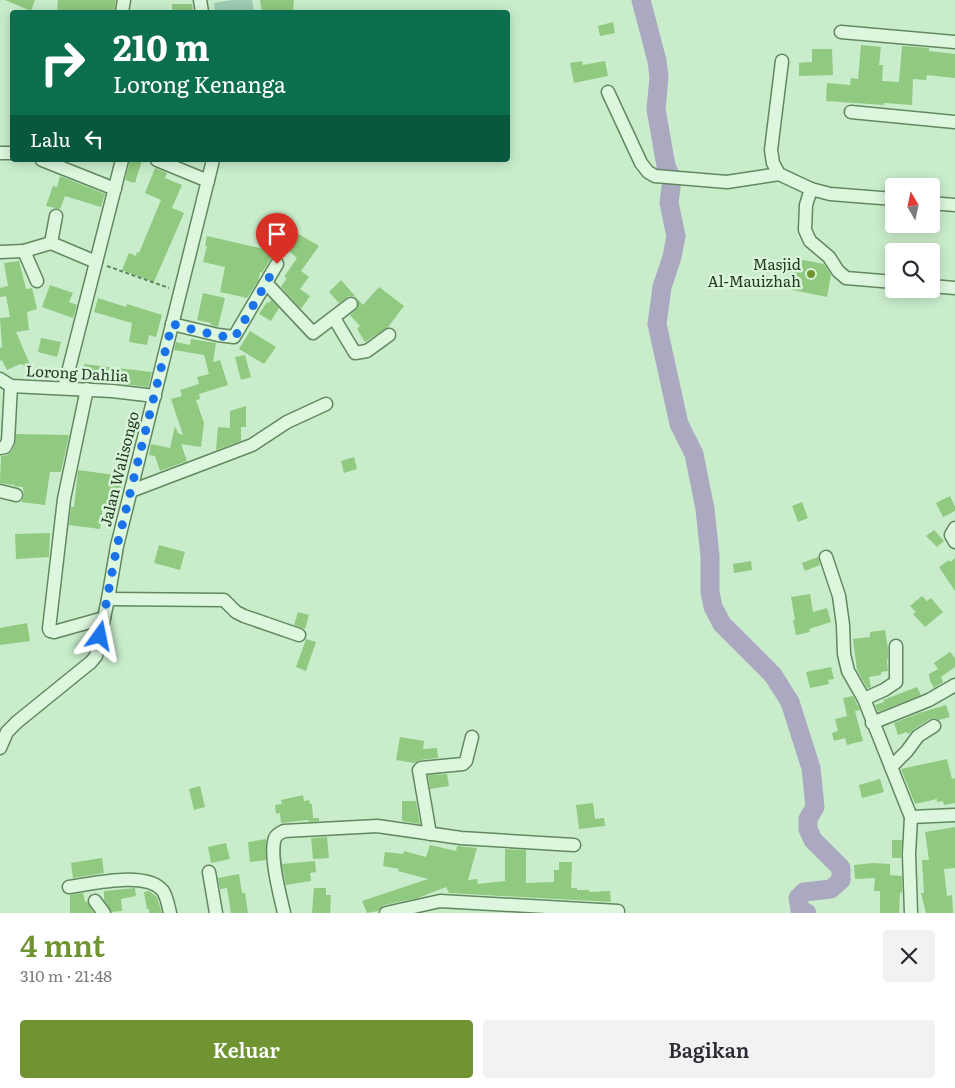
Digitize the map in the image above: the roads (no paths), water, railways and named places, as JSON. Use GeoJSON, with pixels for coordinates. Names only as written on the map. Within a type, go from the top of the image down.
{"type":"FeatureCollection","features":[{"type":"Feature","properties":{"kind":"street"},"geometry":{"type":"LineString","coordinates":[[841,32],[955,42]]}},
{"type":"Feature","properties":{"kind":"street"},"geometry":{"type":"LineString","coordinates":[[779,174],[773,163],[771,150],[782,61]]}},
{"type":"Feature","properties":{"kind":"street"},"geometry":{"type":"LineString","coordinates":[[608,92],[640,163],[654,176],[727,182],[779,174],[811,189],[830,194],[885,198]]}},
{"type":"Feature","properties":{"kind":"street"},"geometry":{"type":"LineString","coordinates":[[851,112],[955,122]]}},
{"type":"Feature","properties":{"kind":"street"},"geometry":{"type":"LineString","coordinates":[[47,162],[115,189]]}},
{"type":"Feature","properties":{"kind":"street"},"geometry":{"type":"LineString","coordinates":[[64,388],[122,162]]}},
{"type":"Feature","properties":{"kind":"street"},"geometry":{"type":"LineString","coordinates":[[163,162],[208,181]]}},
{"type":"Feature","properties":{"kind":"street","name":"Jalan Walisongo"},"geometry":{"type":"LineString","coordinates":[[0,748],[7,732],[17,722],[94,659],[108,600],[117,546],[213,162]]}},
{"type":"Feature","properties":{"kind":"street"},"geometry":{"type":"LineString","coordinates":[[811,189],[806,205],[805,230],[810,240],[829,257],[838,271],[846,278],[885,281]]}},
{"type":"Feature","properties":{"kind":"street"},"geometry":{"type":"LineString","coordinates":[[940,204],[955,205]]}},
{"type":"Feature","properties":{"kind":"street"},"geometry":{"type":"LineString","coordinates":[[51,243],[56,216]]}},
{"type":"Feature","properties":{"kind":"street"},"geometry":{"type":"LineString","coordinates":[[0,252],[24,251],[51,243],[96,262]]}},
{"type":"Feature","properties":{"kind":"street"},"geometry":{"type":"LineString","coordinates":[[24,251],[37,281]]}},
{"type":"Feature","properties":{"kind":"street"},"geometry":{"type":"LineString","coordinates":[[172,324],[234,337],[277,264]]}},
{"type":"Feature","properties":{"kind":"street"},"geometry":{"type":"LineString","coordinates":[[266,283],[312,332],[316,332],[351,304]]}},
{"type":"Feature","properties":{"kind":"street"},"geometry":{"type":"LineString","coordinates":[[940,287],[955,288]]}},
{"type":"Feature","properties":{"kind":"street"},"geometry":{"type":"LineString","coordinates":[[334,318],[355,353],[367,351],[389,336]]}},
{"type":"Feature","properties":{"kind":"street","name":"Lorong Dahlia"},"geometry":{"type":"LineString","coordinates":[[0,379],[11,386],[87,389],[155,396]]}},
{"type":"Feature","properties":{"kind":"street"},"geometry":{"type":"LineString","coordinates":[[0,448],[5,446],[8,441],[11,386]]}},
{"type":"Feature","properties":{"kind":"street"},"geometry":{"type":"LineString","coordinates":[[87,389],[64,499],[49,629],[54,632],[104,618]]}},
{"type":"Feature","properties":{"kind":"street"},"geometry":{"type":"LineString","coordinates":[[131,491],[252,445],[288,422],[326,404]]}},
{"type":"Feature","properties":{"kind":"street"},"geometry":{"type":"LineString","coordinates":[[0,491],[16,495]]}},
{"type":"Feature","properties":{"kind":"street"},"geometry":{"type":"LineString","coordinates":[[955,528],[951,535],[955,542]]}},
{"type":"Feature","properties":{"kind":"street"},"geometry":{"type":"LineString","coordinates":[[826,557],[839,596],[844,654],[848,670],[864,699],[872,724],[892,766],[911,817],[909,854],[911,913]]}},
{"type":"Feature","properties":{"kind":"street"},"geometry":{"type":"LineString","coordinates":[[108,600],[224,600],[236,612],[244,616],[299,635]]}},
{"type":"Feature","properties":{"kind":"street"},"geometry":{"type":"LineString","coordinates":[[864,699],[896,682],[896,646]]}},
{"type":"Feature","properties":{"kind":"street"},"geometry":{"type":"LineString","coordinates":[[872,724],[929,700],[955,685]]}},
{"type":"Feature","properties":{"kind":"street"},"geometry":{"type":"LineString","coordinates":[[892,766],[907,751],[918,736],[934,726]]}},
{"type":"Feature","properties":{"kind":"street"},"geometry":{"type":"LineString","coordinates":[[430,834],[419,770],[421,768],[463,764],[466,761],[472,737]]}},
{"type":"Feature","properties":{"kind":"street"},"geometry":{"type":"LineString","coordinates":[[911,817],[955,815]]}},
{"type":"Feature","properties":{"kind":"street"},"geometry":{"type":"LineString","coordinates":[[284,913],[274,853],[276,837],[284,831],[377,826],[462,838],[574,845]]}},
{"type":"Feature","properties":{"kind":"street"},"geometry":{"type":"LineString","coordinates":[[209,872],[216,913]]}},
{"type":"Feature","properties":{"kind":"street"},"geometry":{"type":"LineString","coordinates":[[68,887],[129,879],[141,880],[151,883],[163,892],[170,913]]}},
{"type":"Feature","properties":{"kind":"street"},"geometry":{"type":"LineString","coordinates":[[95,901],[104,913]]}},
{"type":"Feature","properties":{"kind":"street"},"geometry":{"type":"LineString","coordinates":[[386,913],[440,901],[528,910],[618,911]]}},
{"type":"Feature","properties":{"kind":"street"},"geometry":{"type":"LineString","coordinates":[[508,913],[528,910]]}},
{"type":"Feature","properties":{"kind":"waterway"},"geometry":{"type":"LineString","coordinates":[[641,0],[657,61],[659,77],[656,109],[666,166],[672,179],[669,203],[676,236],[672,257],[662,287],[657,324],[679,424],[694,454],[705,509],[710,556],[710,592],[713,607],[722,624],[773,675],[790,702],[811,768],[815,807],[808,819],[808,829],[813,840],[841,868],[841,880],[831,889],[804,892],[798,898],[800,910],[807,913]]}},
{"type":"Feature","properties":{"kind":"place","name":"Masjid Al-Mauizhah"},"geometry":{"type":"Point","coordinates":[811,274]}}]}
